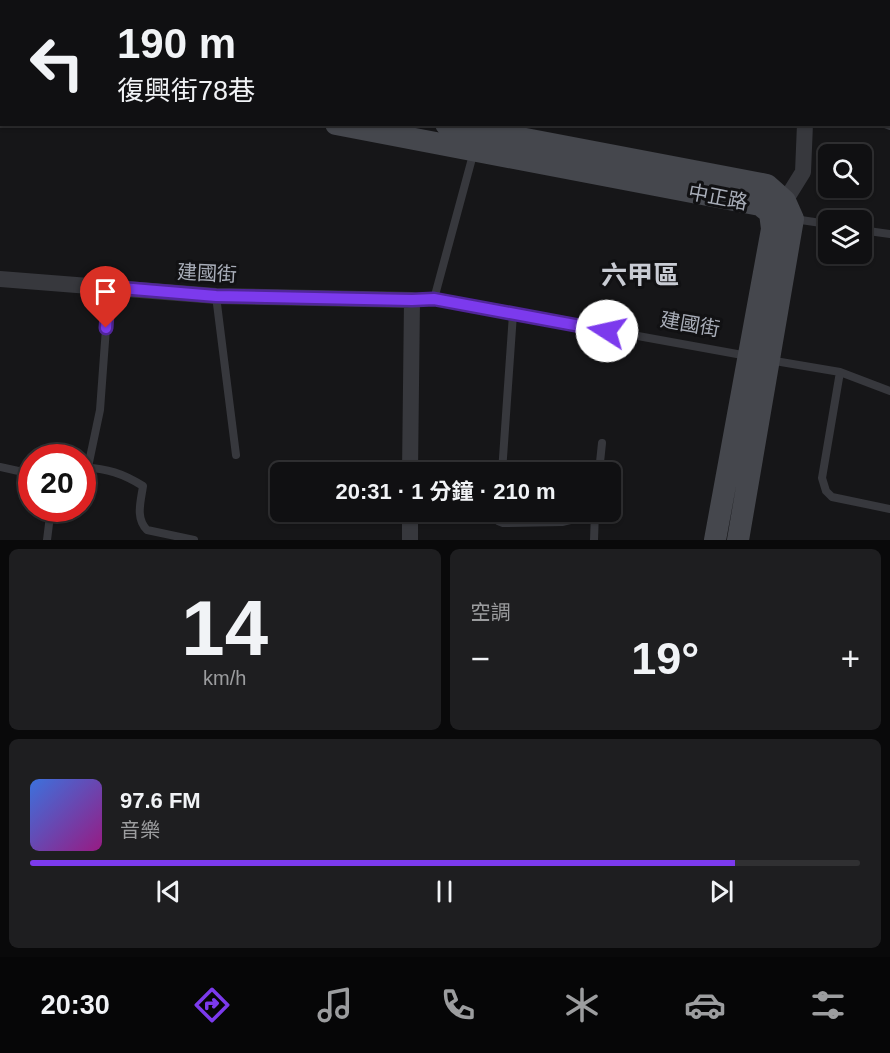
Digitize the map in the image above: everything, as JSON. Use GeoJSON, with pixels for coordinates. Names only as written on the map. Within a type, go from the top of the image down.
{"type":"FeatureCollection","features":[{"type":"Feature","properties":{"kind":"main road","name":"中正路"},"geometry":{"type":"LineString","coordinates":[[362,126],[477,135],[767,185],[783,211],[772,229],[738,540]]}},
{"type":"Feature","properties":{"kind":"main road","name":"中正路"},"geometry":{"type":"LineString","coordinates":[[452,126],[477,135]]}},
{"type":"Feature","properties":{"kind":"main road","name":"中正路"},"geometry":{"type":"LineString","coordinates":[[716,540],[758,358]]}},
{"type":"Feature","properties":{"kind":"street"},"geometry":{"type":"LineString","coordinates":[[783,211],[803,172],[805,126]]}},
{"type":"Feature","properties":{"kind":"street","name":"建國街"},"geometry":{"type":"LineString","coordinates":[[0,279],[216,296],[412,300]]}},
{"type":"Feature","properties":{"kind":"street"},"geometry":{"type":"LineString","coordinates":[[411,462],[412,300]]}},
{"type":"Feature","properties":{"kind":"street"},"geometry":{"type":"LineString","coordinates":[[410,522],[410,540]]}},
{"type":"Feature","properties":{"kind":"lane"},"geometry":{"type":"LineString","coordinates":[[434,299],[477,135]]}},
{"type":"Feature","properties":{"kind":"lane"},"geometry":{"type":"LineString","coordinates":[[783,211],[818,221]]}},
{"type":"Feature","properties":{"kind":"lane"},"geometry":{"type":"LineString","coordinates":[[872,232],[890,234]]}},
{"type":"Feature","properties":{"kind":"lane"},"geometry":{"type":"LineString","coordinates":[[91,444],[100,410],[109,287]]}},
{"type":"Feature","properties":{"kind":"lane"},"geometry":{"type":"LineString","coordinates":[[216,296],[236,455]]}},
{"type":"Feature","properties":{"kind":"lane","name":"建國街"},"geometry":{"type":"LineString","coordinates":[[412,300],[434,299],[840,372],[890,391]]}},
{"type":"Feature","properties":{"kind":"lane"},"geometry":{"type":"LineString","coordinates":[[503,462],[513,314]]}},
{"type":"Feature","properties":{"kind":"lane"},"geometry":{"type":"LineString","coordinates":[[840,372],[822,477],[826,491],[832,497],[890,509]]}},
{"type":"Feature","properties":{"kind":"lane"},"geometry":{"type":"LineString","coordinates":[[600,462],[602,443]]}},
{"type":"Feature","properties":{"kind":"lane"},"geometry":{"type":"LineString","coordinates":[[0,467],[18,471]]}},
{"type":"Feature","properties":{"kind":"lane"},"geometry":{"type":"LineString","coordinates":[[96,468],[109,469],[143,486],[139,510],[141,524],[147,530],[194,540]]}},
{"type":"Feature","properties":{"kind":"lane"},"geometry":{"type":"LineString","coordinates":[[46,540],[49,522]]}},
{"type":"Feature","properties":{"kind":"lane"},"geometry":{"type":"LineString","coordinates":[[500,522],[562,522]]}},
{"type":"Feature","properties":{"kind":"lane"},"geometry":{"type":"LineString","coordinates":[[594,540],[595,522]]}},
{"type":"Feature","properties":{"kind":"district","name":"六甲區"},"geometry":{"type":"Point","coordinates":[640,275]}},
{"type":"Feature","properties":{"kind":"route"},"geometry":{"type":"LineString","coordinates":[[106,328],[109,287],[216,296],[434,299],[607,331]]}}]}
